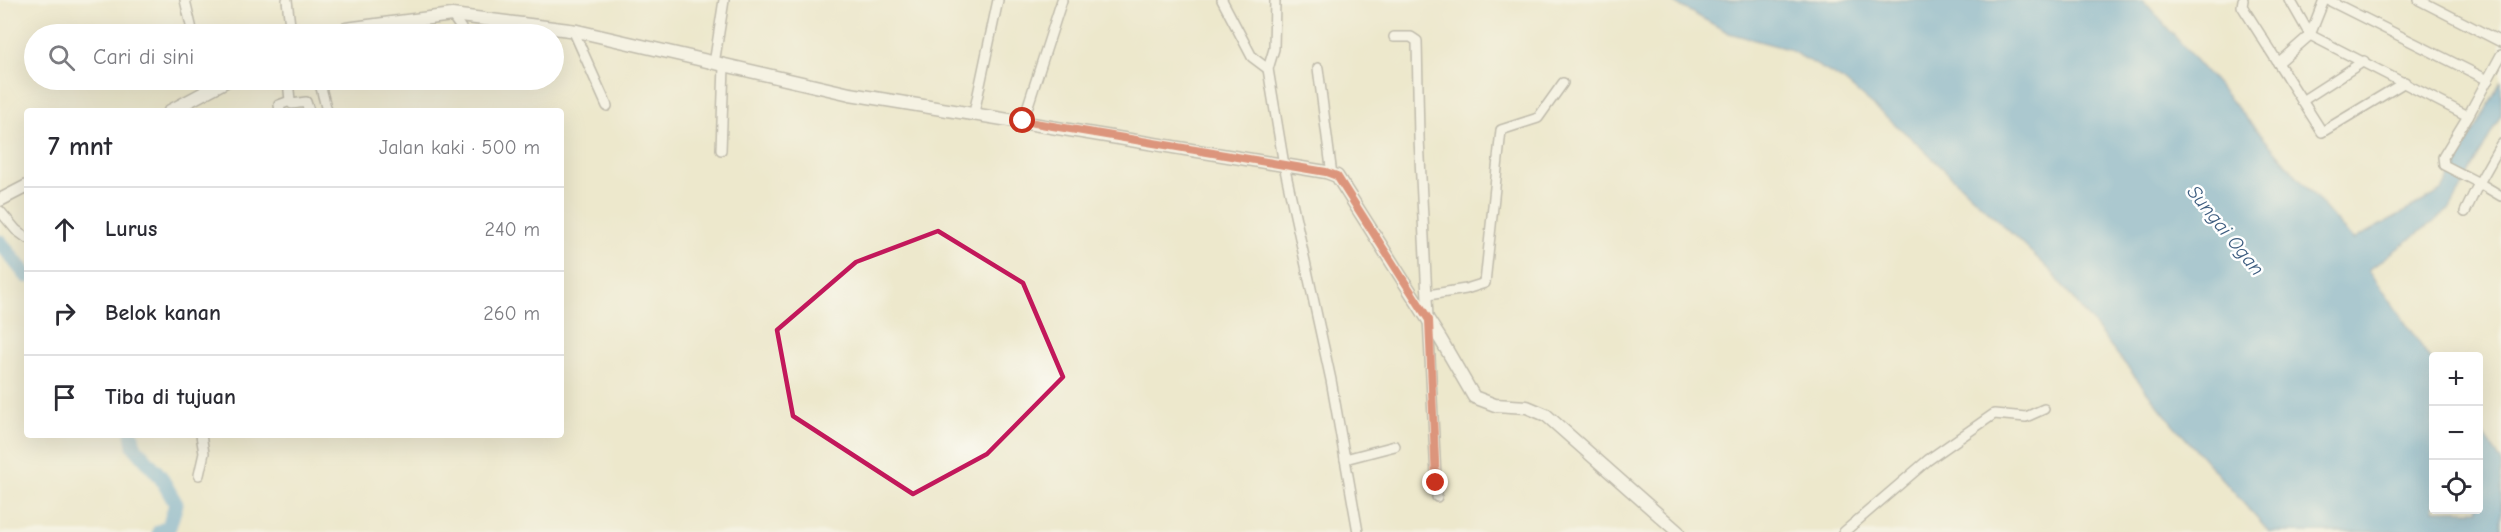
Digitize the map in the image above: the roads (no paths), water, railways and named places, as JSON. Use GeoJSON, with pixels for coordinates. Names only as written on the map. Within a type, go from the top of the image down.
{"type":"FeatureCollection","features":[{"type":"Feature","properties":{"kind":"street"},"geometry":{"type":"LineString","coordinates":[[185,0],[191,24]]}},
{"type":"Feature","properties":{"kind":"street"},"geometry":{"type":"LineString","coordinates":[[287,0],[290,24]]}},
{"type":"Feature","properties":{"kind":"street"},"geometry":{"type":"LineString","coordinates":[[721,150],[719,65],[723,0]]}},
{"type":"Feature","properties":{"kind":"street"},"geometry":{"type":"LineString","coordinates":[[974,113],[998,0]]}},
{"type":"Feature","properties":{"kind":"street"},"geometry":{"type":"LineString","coordinates":[[1023,121],[1062,0]]}},
{"type":"Feature","properties":{"kind":"street"},"geometry":{"type":"LineString","coordinates":[[1222,0],[1252,57],[1268,69]]}},
{"type":"Feature","properties":{"kind":"street"},"geometry":{"type":"LineString","coordinates":[[1275,0],[1274,49],[1268,69],[1284,165],[1348,457],[1358,532]]}},
{"type":"Feature","properties":{"kind":"street"},"geometry":{"type":"LineString","coordinates":[[2243,0],[2242,6],[2319,130],[2326,131],[2405,82]]}},
{"type":"Feature","properties":{"kind":"street"},"geometry":{"type":"LineString","coordinates":[[2290,0],[2310,35],[2468,116]]}},
{"type":"Feature","properties":{"kind":"street"},"geometry":{"type":"LineString","coordinates":[[2278,63],[2310,35],[2326,0],[2488,80]]}},
{"type":"Feature","properties":{"kind":"street"},"geometry":{"type":"LineString","coordinates":[[2419,0],[2501,42]]}},
{"type":"Feature","properties":{"kind":"street"},"geometry":{"type":"LineString","coordinates":[[452,15],[458,24]]}},
{"type":"Feature","properties":{"kind":"street"},"geometry":{"type":"LineString","coordinates":[[384,24],[452,15],[525,24]]}},
{"type":"Feature","properties":{"kind":"street"},"geometry":{"type":"LineString","coordinates":[[564,29],[850,94],[1304,168],[1337,176],[1429,320],[1474,397],[1485,403],[1527,407],[1546,416],[1678,532]]}},
{"type":"Feature","properties":{"kind":"street"},"geometry":{"type":"LineString","coordinates":[[573,30],[607,106]]}},
{"type":"Feature","properties":{"kind":"street"},"geometry":{"type":"LineString","coordinates":[[1394,37],[1411,37],[1417,41],[1419,138],[1437,497]]}},
{"type":"Feature","properties":{"kind":"street"},"geometry":{"type":"LineString","coordinates":[[2501,55],[2443,157],[2444,165],[2501,196]]}},
{"type":"Feature","properties":{"kind":"street"},"geometry":{"type":"LineString","coordinates":[[2302,101],[2364,61]]}},
{"type":"Feature","properties":{"kind":"street"},"geometry":{"type":"LineString","coordinates":[[1318,68],[1329,173]]}},
{"type":"Feature","properties":{"kind":"street"},"geometry":{"type":"LineString","coordinates":[[1428,294],[1466,289],[1482,285],[1486,280],[1501,130],[1538,118],[1563,83]]}},
{"type":"Feature","properties":{"kind":"street"},"geometry":{"type":"LineString","coordinates":[[174,108],[199,90]]}},
{"type":"Feature","properties":{"kind":"street"},"geometry":{"type":"LineString","coordinates":[[289,90],[290,101]]}},
{"type":"Feature","properties":{"kind":"street"},"geometry":{"type":"LineString","coordinates":[[322,90],[326,108]]}},
{"type":"Feature","properties":{"kind":"street"},"geometry":{"type":"LineString","coordinates":[[280,108],[279,105],[290,101]]}},
{"type":"Feature","properties":{"kind":"street"},"geometry":{"type":"LineString","coordinates":[[290,101],[292,104],[306,102],[308,108]]}},
{"type":"Feature","properties":{"kind":"street"},"geometry":{"type":"LineString","coordinates":[[2465,212],[2475,181],[2501,144]]}},
{"type":"Feature","properties":{"kind":"street"},"geometry":{"type":"LineString","coordinates":[[0,200],[24,188]]}},
{"type":"Feature","properties":{"kind":"street"},"geometry":{"type":"LineString","coordinates":[[0,211],[24,236]]}},
{"type":"Feature","properties":{"kind":"street"},"geometry":{"type":"LineString","coordinates":[[1844,532],[1928,460],[1994,414],[2026,417],[2044,409]]}},
{"type":"Feature","properties":{"kind":"street"},"geometry":{"type":"LineString","coordinates":[[199,475],[204,453],[202,438]]}},
{"type":"Feature","properties":{"kind":"street"},"geometry":{"type":"LineString","coordinates":[[1348,457],[1395,446]]}},
{"type":"Feature","properties":{"kind":"water","name":"Sungai Ogan"},"geometry":{"type":"Polygon","coordinates":[[[1669,0],[2143,0],[2353,240],[2442,191],[2501,81],[2501,115],[2450,209],[2369,270],[2429,357],[2429,514],[2483,514],[2483,434],[2501,461],[2501,532],[2269,532],[2172,423],[2051,271],[1910,137],[1843,80],[1788,49],[1729,33],[1669,0]]]}},
{"type":"Feature","properties":{"kind":"waterway"},"geometry":{"type":"LineString","coordinates":[[0,242],[24,272]]}},
{"type":"Feature","properties":{"kind":"waterway"},"geometry":{"type":"LineString","coordinates":[[133,438],[134,446],[160,476],[176,504],[169,527],[159,532]]}}]}
